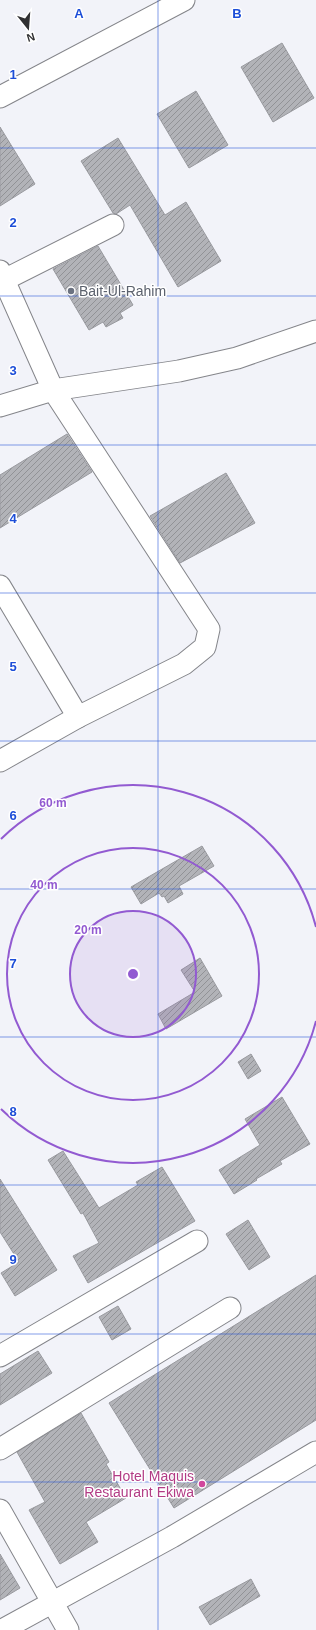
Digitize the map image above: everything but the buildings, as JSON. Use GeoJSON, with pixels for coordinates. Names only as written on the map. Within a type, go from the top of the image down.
{"type":"FeatureCollection","features":[{"type":"Feature","properties":{"kind":"street"},"geometry":{"type":"LineString","coordinates":[[0,97],[184,0]]}},
{"type":"Feature","properties":{"kind":"street"},"geometry":{"type":"LineString","coordinates":[[0,761],[78,717],[184,664],[205,647],[209,629],[53,390],[2,276],[113,225]]}},
{"type":"Feature","properties":{"kind":"street"},"geometry":{"type":"LineString","coordinates":[[0,406],[53,390],[179,371],[237,358],[316,331]]}},
{"type":"Feature","properties":{"kind":"street"},"geometry":{"type":"LineString","coordinates":[[0,586],[78,717]]}},
{"type":"Feature","properties":{"kind":"street"},"geometry":{"type":"LineString","coordinates":[[0,1356],[197,1241]]}},
{"type":"Feature","properties":{"kind":"street"},"geometry":{"type":"LineString","coordinates":[[0,1449],[230,1308]]}},
{"type":"Feature","properties":{"kind":"street"},"geometry":{"type":"LineString","coordinates":[[2,1630],[172,1537],[316,1452]]}},
{"type":"Feature","properties":{"kind":"street"},"geometry":{"type":"LineString","coordinates":[[0,1510],[68,1630]]}},
{"type":"Feature","properties":{"kind":"place","name":"Bait-Ul-Rahim"},"geometry":{"type":"Point","coordinates":[71,291]}},
{"type":"Feature","properties":{"kind":"place","name":"Hotel Maquis Restaurant Ekiwa"},"geometry":{"type":"Point","coordinates":[202,1484]}}]}
